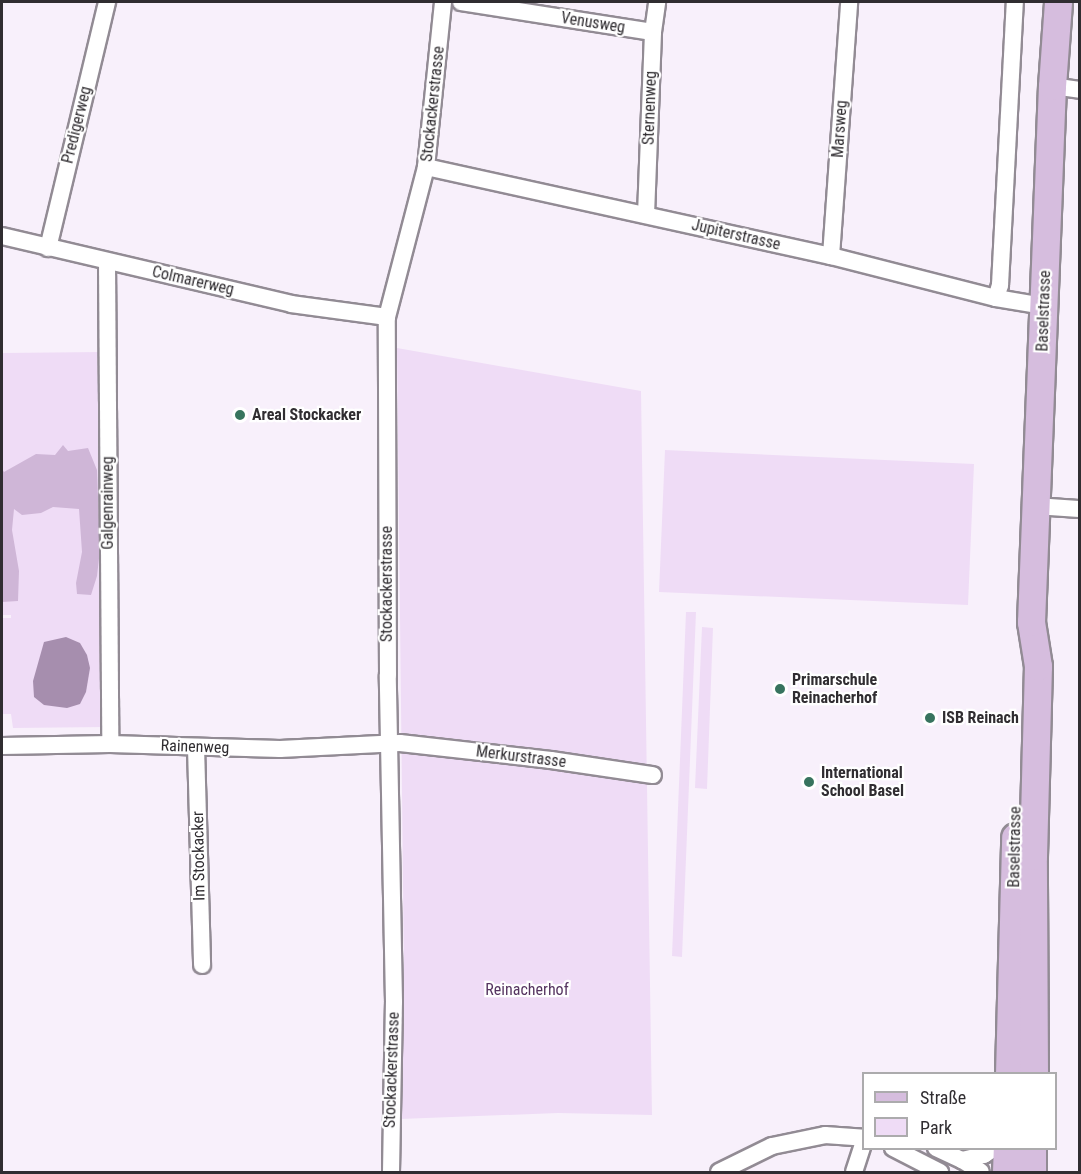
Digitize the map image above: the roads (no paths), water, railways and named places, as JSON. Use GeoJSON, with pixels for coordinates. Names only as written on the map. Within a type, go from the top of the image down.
{"type":"FeatureCollection","features":[{"type":"Feature","properties":{"kind":"main road","name":"Baselstrasse"},"geometry":{"type":"LineString","coordinates":[[1034,1072],[1033,855],[1038,666],[1032,622],[1052,86],[1058,2]]}},
{"type":"Feature","properties":{"kind":"main road","name":"Baselstrasse"},"geometry":{"type":"LineString","coordinates":[[1009,1072],[1020,665],[1032,622]]}},
{"type":"Feature","properties":{"kind":"main road"},"geometry":{"type":"LineString","coordinates":[[1006,1173],[1007,1150]]}},
{"type":"Feature","properties":{"kind":"main road"},"geometry":{"type":"LineString","coordinates":[[1032,1150],[1032,1173]]}},
{"type":"Feature","properties":{"kind":"street","name":"Predigerweg"},"geometry":{"type":"LineString","coordinates":[[48,248],[107,2]]}},
{"type":"Feature","properties":{"kind":"street","name":"Stockackerstrasse"},"geometry":{"type":"LineString","coordinates":[[391,1173],[394,1002],[389,744],[387,317],[426,167],[443,2]]}},
{"type":"Feature","properties":{"kind":"street","name":"Venusweg"},"geometry":{"type":"LineString","coordinates":[[461,2],[653,32]]}},
{"type":"Feature","properties":{"kind":"street","name":"Sternenweg"},"geometry":{"type":"LineString","coordinates":[[646,216],[653,32],[657,2]]}},
{"type":"Feature","properties":{"kind":"street","name":"Marsweg"},"geometry":{"type":"LineString","coordinates":[[831,256],[849,2]]}},
{"type":"Feature","properties":{"kind":"street"},"geometry":{"type":"LineString","coordinates":[[996,298],[1000,285],[1015,2]]}},
{"type":"Feature","properties":{"kind":"street"},"geometry":{"type":"LineString","coordinates":[[1052,86],[1080,90]]}},
{"type":"Feature","properties":{"kind":"street","name":"Jupiterstrasse"},"geometry":{"type":"LineString","coordinates":[[426,167],[831,256],[996,298],[1044,306]]}},
{"type":"Feature","properties":{"kind":"street","name":"Colmarerweg"},"geometry":{"type":"LineString","coordinates":[[2,236],[291,304],[387,317]]}},
{"type":"Feature","properties":{"kind":"street","name":"Galgenrainweg"},"geometry":{"type":"LineString","coordinates":[[107,262],[110,744]]}},
{"type":"Feature","properties":{"kind":"street"},"geometry":{"type":"LineString","coordinates":[[1036,506],[1080,509]]}},
{"type":"Feature","properties":{"kind":"street","name":"Rainenweg"},"geometry":{"type":"LineString","coordinates":[[2,746],[110,744],[280,749],[389,744]]}},
{"type":"Feature","properties":{"kind":"street","name":"Merkurstrasse"},"geometry":{"type":"LineString","coordinates":[[389,744],[551,760],[653,775]]}},
{"type":"Feature","properties":{"kind":"street","name":"Im Stockacker"},"geometry":{"type":"LineString","coordinates":[[196,747],[202,965]]}},
{"type":"Feature","properties":{"kind":"street"},"geometry":{"type":"LineString","coordinates":[[719,1173],[772,1146],[825,1135],[862,1139]]}},
{"type":"Feature","properties":{"kind":"street"},"geometry":{"type":"LineString","coordinates":[[854,1173],[862,1146]]}},
{"type":"Feature","properties":{"kind":"street"},"geometry":{"type":"LineString","coordinates":[[895,1150],[940,1173]]}},
{"type":"Feature","properties":{"kind":"street"},"geometry":{"type":"LineString","coordinates":[[938,1150],[962,1160],[981,1173]]}},
{"type":"Feature","properties":{"kind":"street"},"geometry":{"type":"LineString","coordinates":[[962,1160],[984,1155],[992,1150]]}},
{"type":"Feature","properties":{"kind":"place","name":"Areal Stockacker"},"geometry":{"type":"Point","coordinates":[240,415]}},
{"type":"Feature","properties":{"kind":"place","name":"Primarschule Reinacherhof"},"geometry":{"type":"Point","coordinates":[780,689]}},
{"type":"Feature","properties":{"kind":"place","name":"ISB Reinach"},"geometry":{"type":"Point","coordinates":[930,718]}},
{"type":"Feature","properties":{"kind":"place","name":"International School Basel"},"geometry":{"type":"Point","coordinates":[809,782]}},
{"type":"Feature","properties":{"kind":"park label","name":"Reinacherhof"},"geometry":{"type":"Point","coordinates":[527,990]}}]}
